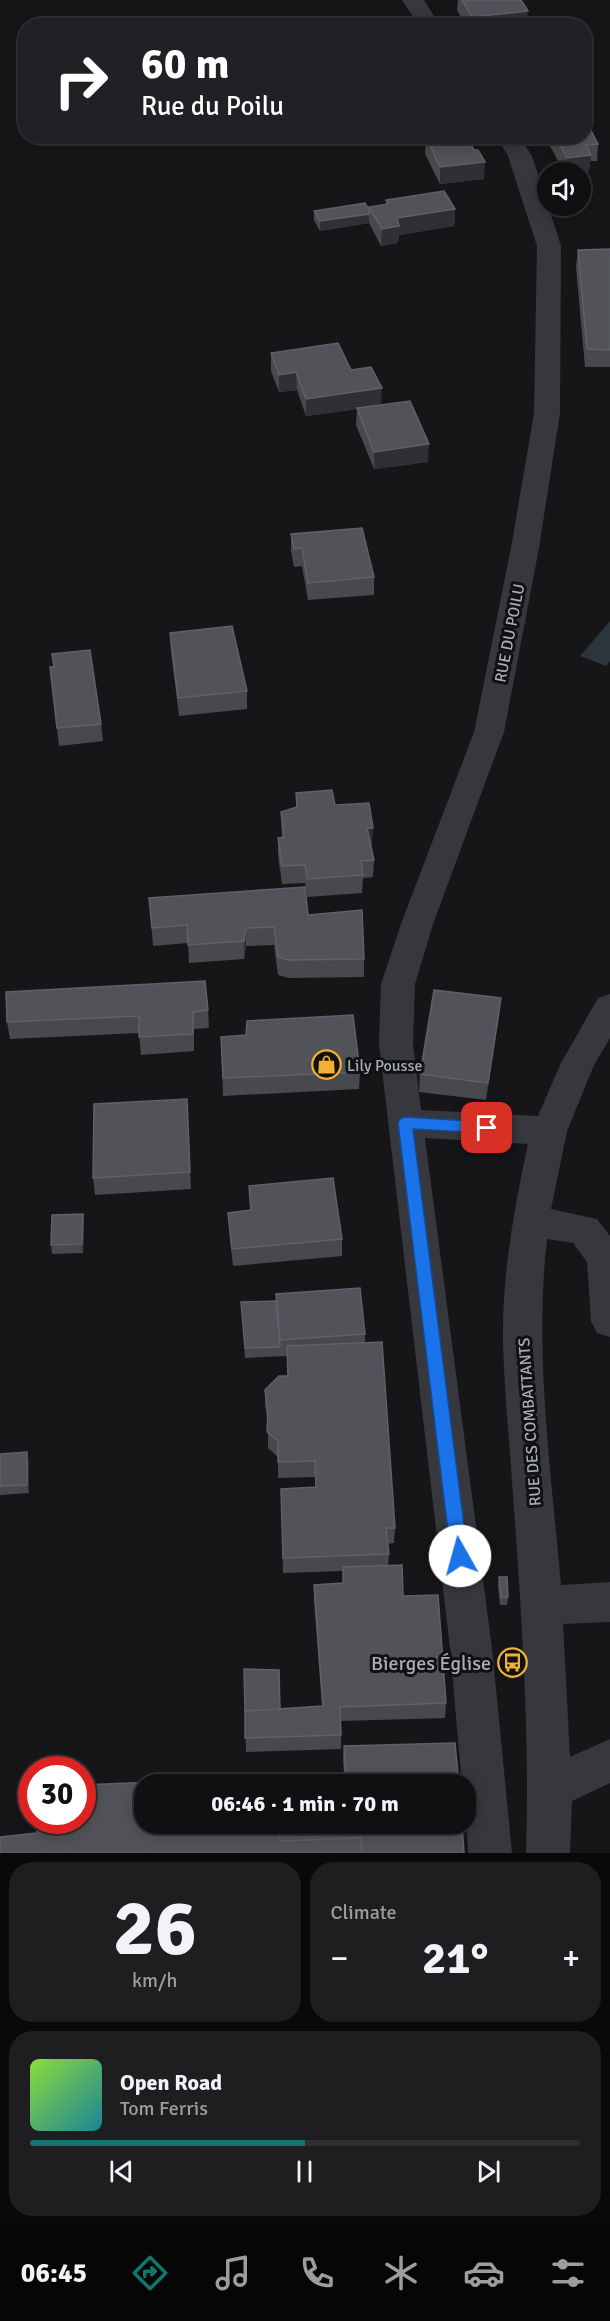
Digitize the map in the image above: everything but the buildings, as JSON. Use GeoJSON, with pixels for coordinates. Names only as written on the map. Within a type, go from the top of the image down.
{"type":"FeatureCollection","features":[{"type":"Feature","properties":{"kind":"street"},"geometry":{"type":"LineString","coordinates":[[413,0],[425,18]]}},
{"type":"Feature","properties":{"kind":"street","name":"RUE DU POILU"},"geometry":{"type":"LineString","coordinates":[[490,1853],[471,1648],[396,1044],[398,984],[417,924],[489,732],[523,559],[547,413],[549,246],[520,156],[512,144]]}},
{"type":"Feature","properties":{"kind":"street","name":"RUE DES COMBATTANTS"},"geometry":{"type":"LineString","coordinates":[[548,1853],[550,1788],[541,1605],[522,1341],[525,1271],[531,1221],[549,1131],[578,1063],[610,1007]]}},
{"type":"Feature","properties":{"kind":"street"},"geometry":{"type":"LineString","coordinates":[[405,1123],[549,1131]]}},
{"type":"Feature","properties":{"kind":"street"},"geometry":{"type":"LineString","coordinates":[[531,1221],[584,1230],[605,1258],[610,1321]]}},
{"type":"Feature","properties":{"kind":"street"},"geometry":{"type":"LineString","coordinates":[[541,1605],[610,1602]]}},
{"type":"Feature","properties":{"kind":"street"},"geometry":{"type":"LineString","coordinates":[[550,1788],[610,1761]]}},
{"type":"Feature","properties":{"kind":"shaded area"},"geometry":{"type":"Polygon","coordinates":[[[610,621],[610,661],[606,666],[580,656],[610,621]]]}},
{"type":"Feature","properties":{"kind":"place","name":"Lily Pousse"},"geometry":{"type":"Point","coordinates":[326,1065]}},
{"type":"Feature","properties":{"kind":"place","name":"Bierges Église"},"geometry":{"type":"Point","coordinates":[512,1663]}},
{"type":"Feature","properties":{"kind":"route"},"geometry":{"type":"LineString","coordinates":[[460,1556],[405,1123],[487,1128]]}}]}
